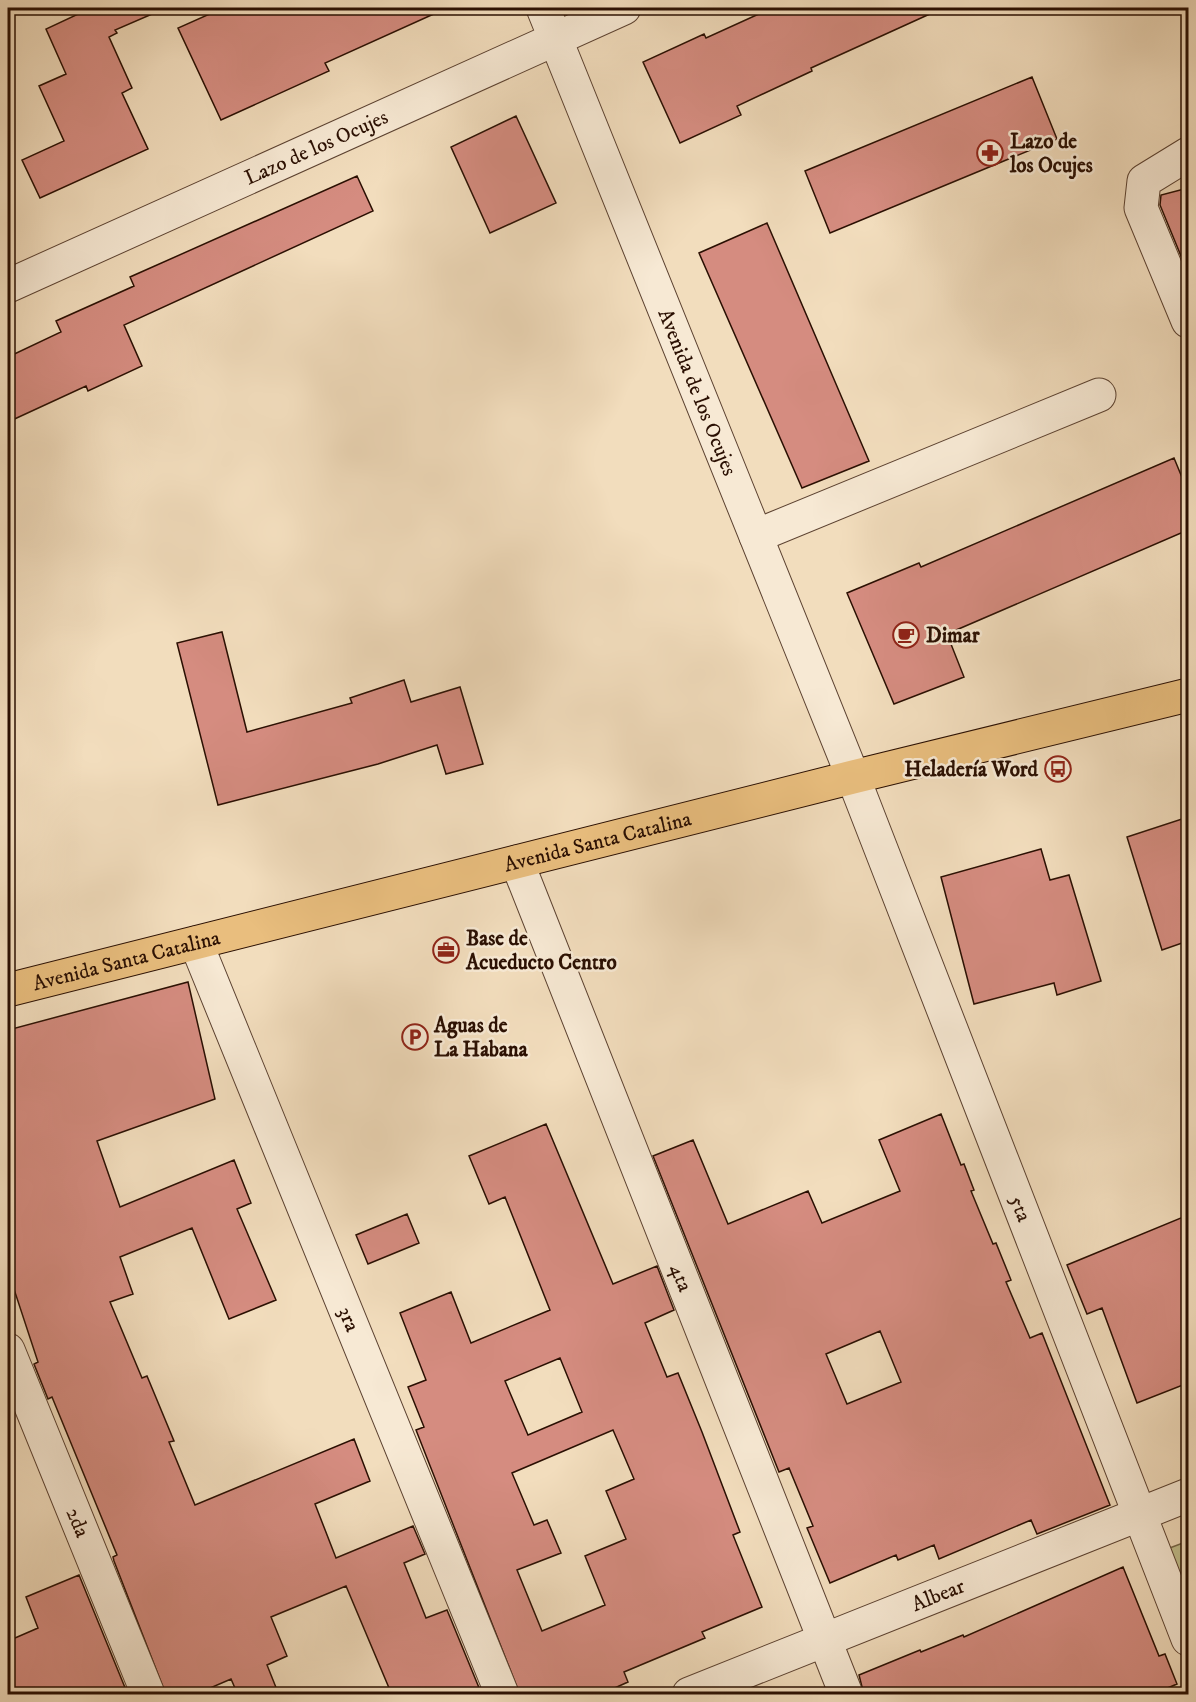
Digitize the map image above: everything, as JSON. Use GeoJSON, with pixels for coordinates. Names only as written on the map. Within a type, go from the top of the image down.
{"type":"FeatureCollection","features":[{"type":"Feature","properties":{"kind":"main road","name":"Avenida Santa Catalina"},"geometry":{"type":"LineString","coordinates":[[8,990],[1188,695]]}},
{"type":"Feature","properties":{"kind":"street","name":"Avenida de los Ocujes"},"geometry":{"type":"LineString","coordinates":[[543,8],[853,777]]}},
{"type":"Feature","properties":{"kind":"street","name":"Lazo de los Ocujes"},"geometry":{"type":"LineString","coordinates":[[8,286],[624,8]]}},
{"type":"Feature","properties":{"kind":"street"},"geometry":{"type":"LineString","coordinates":[[1188,154],[1144,181],[1141,208],[1188,321]]}},
{"type":"Feature","properties":{"kind":"street"},"geometry":{"type":"LineString","coordinates":[[756,536],[1099,395]]}},
{"type":"Feature","properties":{"kind":"street","name":"5ta"},"geometry":{"type":"LineString","coordinates":[[853,777],[1188,1639]]}},
{"type":"Feature","properties":{"kind":"street","name":"4ta"},"geometry":{"type":"LineString","coordinates":[[517,862],[846,1695]]}},
{"type":"Feature","properties":{"kind":"street","name":"3ra"},"geometry":{"type":"LineString","coordinates":[[196,943],[502,1695]]}},
{"type":"Feature","properties":{"kind":"street","name":"2da"},"geometry":{"type":"LineString","coordinates":[[8,1350],[148,1695]]}},
{"type":"Feature","properties":{"kind":"street","name":"Albear"},"geometry":{"type":"LineString","coordinates":[[689,1695],[1188,1495]]}},
{"type":"Feature","properties":{"kind":"shaded area"},"geometry":{"type":"Polygon","coordinates":[[[1188,1541],[1188,1603],[1167,1549],[1188,1541]]]}},
{"type":"Feature","properties":{"kind":"building"},"geometry":{"type":"Polygon","coordinates":[[[91,8],[166,8],[115,30],[117,33],[109,37],[132,88],[122,93],[148,149],[40,198],[22,160],[64,141],[39,86],[66,74],[46,29],[91,8]]]}},
{"type":"Feature","properties":{"kind":"building"},"geometry":{"type":"Polygon","coordinates":[[[223,8],[447,8],[325,63],[329,71],[221,120],[178,28],[223,8]]]}},
{"type":"Feature","properties":{"kind":"building"},"geometry":{"type":"Polygon","coordinates":[[[772,8],[943,8],[811,68],[812,71],[737,106],[741,115],[680,143],[643,62],[704,34],[706,38],[772,8]]]}},
{"type":"Feature","properties":{"kind":"building"},"geometry":{"type":"Polygon","coordinates":[[[1032,77],[1057,139],[830,233],[805,171],[1032,77]]]}},
{"type":"Feature","properties":{"kind":"building"},"geometry":{"type":"Polygon","coordinates":[[[516,116],[556,203],[490,233],[451,147],[516,116]]]}},
{"type":"Feature","properties":{"kind":"building"},"geometry":{"type":"Polygon","coordinates":[[[357,176],[373,211],[124,325],[142,366],[88,391],[86,386],[8,422],[8,357],[61,332],[56,321],[134,286],[130,277],[357,176]]]}},
{"type":"Feature","properties":{"kind":"building"},"geometry":{"type":"Polygon","coordinates":[[[1188,188],[1188,273],[1160,205],[1161,195],[1188,188]]]}},
{"type":"Feature","properties":{"kind":"building"},"geometry":{"type":"Polygon","coordinates":[[[767,223],[869,461],[802,488],[699,253],[767,223]]]}},
{"type":"Feature","properties":{"kind":"building"},"geometry":{"type":"Polygon","coordinates":[[[1174,458],[1188,492],[1188,530],[947,634],[964,677],[894,704],[847,593],[919,563],[921,567],[1174,458]]]}},
{"type":"Feature","properties":{"kind":"building"},"geometry":{"type":"Polygon","coordinates":[[[222,632],[247,732],[352,703],[350,698],[404,680],[411,702],[460,687],[483,764],[446,774],[437,745],[378,764],[218,805],[177,643],[222,632]]]}},
{"type":"Feature","properties":{"kind":"building"},"geometry":{"type":"Polygon","coordinates":[[[1188,817],[1188,941],[1162,950],[1127,837],[1188,817]]]}},
{"type":"Feature","properties":{"kind":"building"},"geometry":{"type":"Polygon","coordinates":[[[1041,849],[1050,880],[1069,875],[1101,981],[1057,995],[1054,983],[974,1004],[941,877],[1041,849]]]}},
{"type":"Feature","properties":{"kind":"building"},"geometry":{"type":"Polygon","coordinates":[[[188,982],[215,1099],[97,1141],[120,1207],[234,1160],[251,1203],[237,1209],[276,1300],[229,1319],[192,1228],[120,1257],[133,1294],[110,1302],[142,1378],[147,1376],[174,1441],[169,1442],[195,1505],[354,1439],[370,1481],[315,1504],[336,1558],[413,1526],[425,1554],[404,1563],[426,1618],[447,1610],[482,1695],[392,1695],[346,1586],[271,1617],[287,1656],[267,1665],[279,1695],[238,1695],[231,1679],[194,1695],[166,1695],[114,1561],[113,1557],[117,1555],[52,1397],[48,1399],[34,1364],[38,1362],[8,1271],[8,1030],[188,982]]]}},
{"type":"Feature","properties":{"kind":"building"},"geometry":{"type":"Polygon","coordinates":[[[941,1114],[961,1165],[964,1164],[974,1190],[971,1191],[993,1244],[996,1243],[1011,1280],[1006,1282],[1030,1338],[1042,1333],[1110,1505],[1037,1534],[1031,1520],[939,1559],[934,1545],[898,1560],[896,1555],[830,1583],[807,1528],[813,1526],[789,1468],[779,1472],[653,1156],[693,1140],[728,1224],[808,1191],[822,1223],[900,1191],[879,1140],[941,1114]],[[880,1331],[826,1354],[847,1404],[901,1382],[880,1331]]]}},
{"type":"Feature","properties":{"kind":"building"},"geometry":{"type":"Polygon","coordinates":[[[546,1124],[613,1284],[657,1266],[674,1310],[645,1323],[667,1377],[678,1373],[740,1532],[733,1535],[762,1607],[702,1632],[705,1638],[624,1672],[628,1682],[599,1695],[520,1695],[416,1430],[424,1427],[408,1387],[426,1380],[400,1313],[451,1292],[471,1343],[550,1310],[505,1197],[489,1204],[469,1156],[546,1124]],[[560,1358],[505,1381],[528,1435],[582,1412],[560,1358]],[[613,1430],[512,1473],[534,1525],[547,1520],[561,1553],[517,1570],[542,1631],[605,1605],[585,1556],[626,1539],[606,1491],[634,1479],[613,1430]]]}},
{"type":"Feature","properties":{"kind":"building"},"geometry":{"type":"Polygon","coordinates":[[[407,1214],[419,1243],[368,1264],[356,1235],[407,1214]]]}},
{"type":"Feature","properties":{"kind":"building"},"geometry":{"type":"Polygon","coordinates":[[[1188,1215],[1188,1383],[1137,1403],[1102,1308],[1087,1314],[1067,1265],[1188,1215]]]}},
{"type":"Feature","properties":{"kind":"building"},"geometry":{"type":"Polygon","coordinates":[[[1123,1567],[1159,1656],[1165,1654],[1177,1684],[1151,1695],[864,1695],[859,1675],[920,1650],[921,1652],[963,1635],[964,1637],[1123,1567]]]}},
{"type":"Feature","properties":{"kind":"building"},"geometry":{"type":"Polygon","coordinates":[[[79,1575],[128,1695],[8,1695],[8,1641],[38,1628],[26,1597],[79,1575]]]}},
{"type":"Feature","properties":{"kind":"place","name":"Lazo de los Ocujes"},"geometry":{"type":"Point","coordinates":[990,153]}},
{"type":"Feature","properties":{"kind":"place","name":"Dimar"},"geometry":{"type":"Point","coordinates":[906,635]}},
{"type":"Feature","properties":{"kind":"place","name":"Heladería Word"},"geometry":{"type":"Point","coordinates":[1058,769]}},
{"type":"Feature","properties":{"kind":"place","name":"Base de Acueducto Centro"},"geometry":{"type":"Point","coordinates":[446,950]}},
{"type":"Feature","properties":{"kind":"place","name":"Aguas de La Habana"},"geometry":{"type":"Point","coordinates":[415,1037]}}]}
